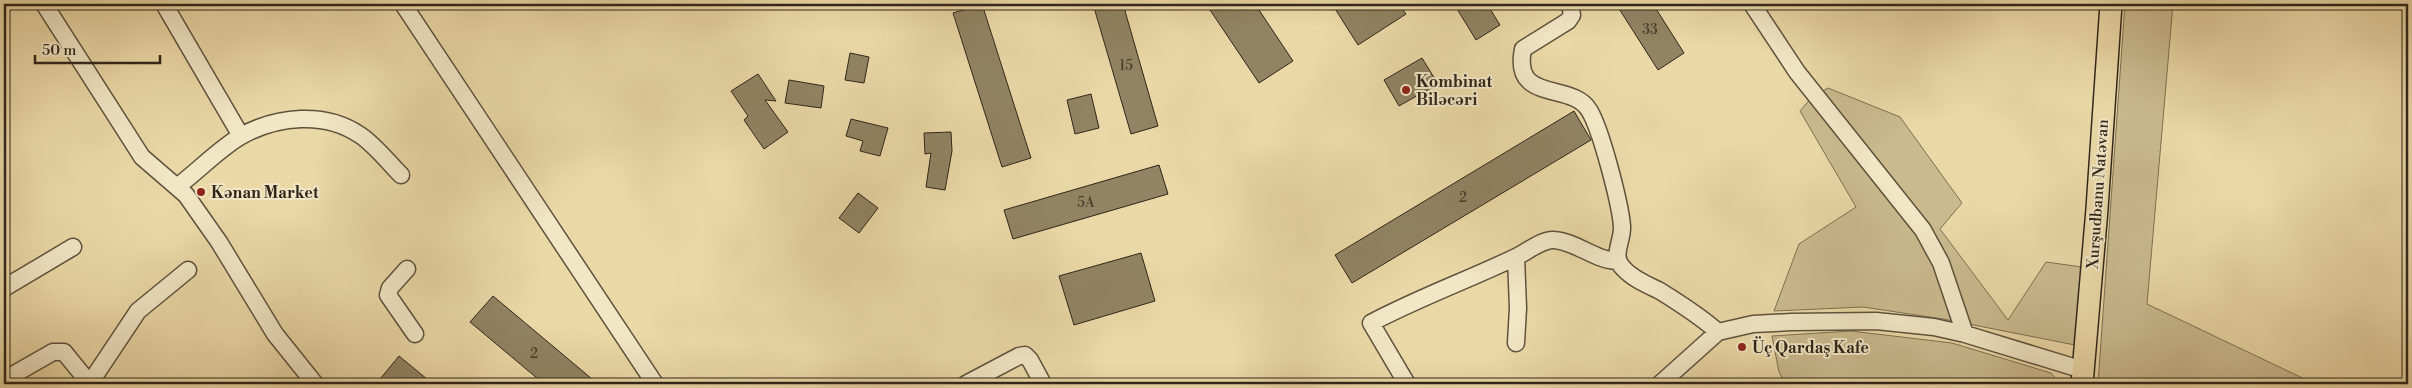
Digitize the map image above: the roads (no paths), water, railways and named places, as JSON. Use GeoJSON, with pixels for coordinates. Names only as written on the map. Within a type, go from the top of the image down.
{"type":"FeatureCollection","features":[{"type":"Feature","properties":{"kind":"main road","name":"Xurşudbanu Natəvan"},"geometry":{"type":"LineString","coordinates":[[2082,377],[2097,209],[2111,4]]}},
{"type":"Feature","properties":{"kind":"street"},"geometry":{"type":"LineString","coordinates":[[44,4],[142,157],[178,186],[219,242],[275,334],[315,384]]}},
{"type":"Feature","properties":{"kind":"street"},"geometry":{"type":"LineString","coordinates":[[164,4],[241,136]]}},
{"type":"Feature","properties":{"kind":"street"},"geometry":{"type":"LineString","coordinates":[[403,4],[656,384]]}},
{"type":"Feature","properties":{"kind":"street"},"geometry":{"type":"LineString","coordinates":[[1570,4],[1572,15],[1568,21],[1523,49],[1520,60],[1522,71],[1537,86],[1580,100],[1588,109],[1602,143],[1621,217],[1622,237],[1617,252],[1618,261],[1624,269],[1697,313],[1718,332]]}},
{"type":"Feature","properties":{"kind":"street"},"geometry":{"type":"LineString","coordinates":[[1752,4],[1797,72],[1923,230],[1941,263],[1965,334]]}},
{"type":"Feature","properties":{"kind":"street"},"geometry":{"type":"LineString","coordinates":[[178,186],[241,136],[286,119],[334,121],[362,136],[402,175]]}},
{"type":"Feature","properties":{"kind":"street"},"geometry":{"type":"LineString","coordinates":[[1407,384],[1371,323],[1411,302],[1516,257],[1546,241],[1554,240],[1602,258],[1618,261]]}},
{"type":"Feature","properties":{"kind":"street"},"geometry":{"type":"LineString","coordinates":[[4,288],[74,247]]}},
{"type":"Feature","properties":{"kind":"street"},"geometry":{"type":"LineString","coordinates":[[1516,257],[1518,308],[1516,343]]}},
{"type":"Feature","properties":{"kind":"street"},"geometry":{"type":"LineString","coordinates":[[407,268],[390,288],[388,295],[415,334]]}},
{"type":"Feature","properties":{"kind":"street"},"geometry":{"type":"LineString","coordinates":[[4,380],[53,352],[64,352],[90,384],[138,310],[188,270]]}},
{"type":"Feature","properties":{"kind":"street"},"geometry":{"type":"LineString","coordinates":[[1660,384],[1718,332],[1753,324],[1853,320],[1934,327],[1965,334],[2082,377]]}},
{"type":"Feature","properties":{"kind":"street"},"geometry":{"type":"LineString","coordinates":[[966,384],[1019,356],[1026,355],[1043,384]]}},
{"type":"Feature","properties":{"kind":"place","name":"Kombinat Biləcəri"},"geometry":{"type":"Point","coordinates":[1406,90]}},
{"type":"Feature","properties":{"kind":"place","name":"Kənan Market"},"geometry":{"type":"Point","coordinates":[201,192]}},
{"type":"Feature","properties":{"kind":"place","name":"Üç Qardaş Kafe"},"geometry":{"type":"Point","coordinates":[1742,347]}}]}
